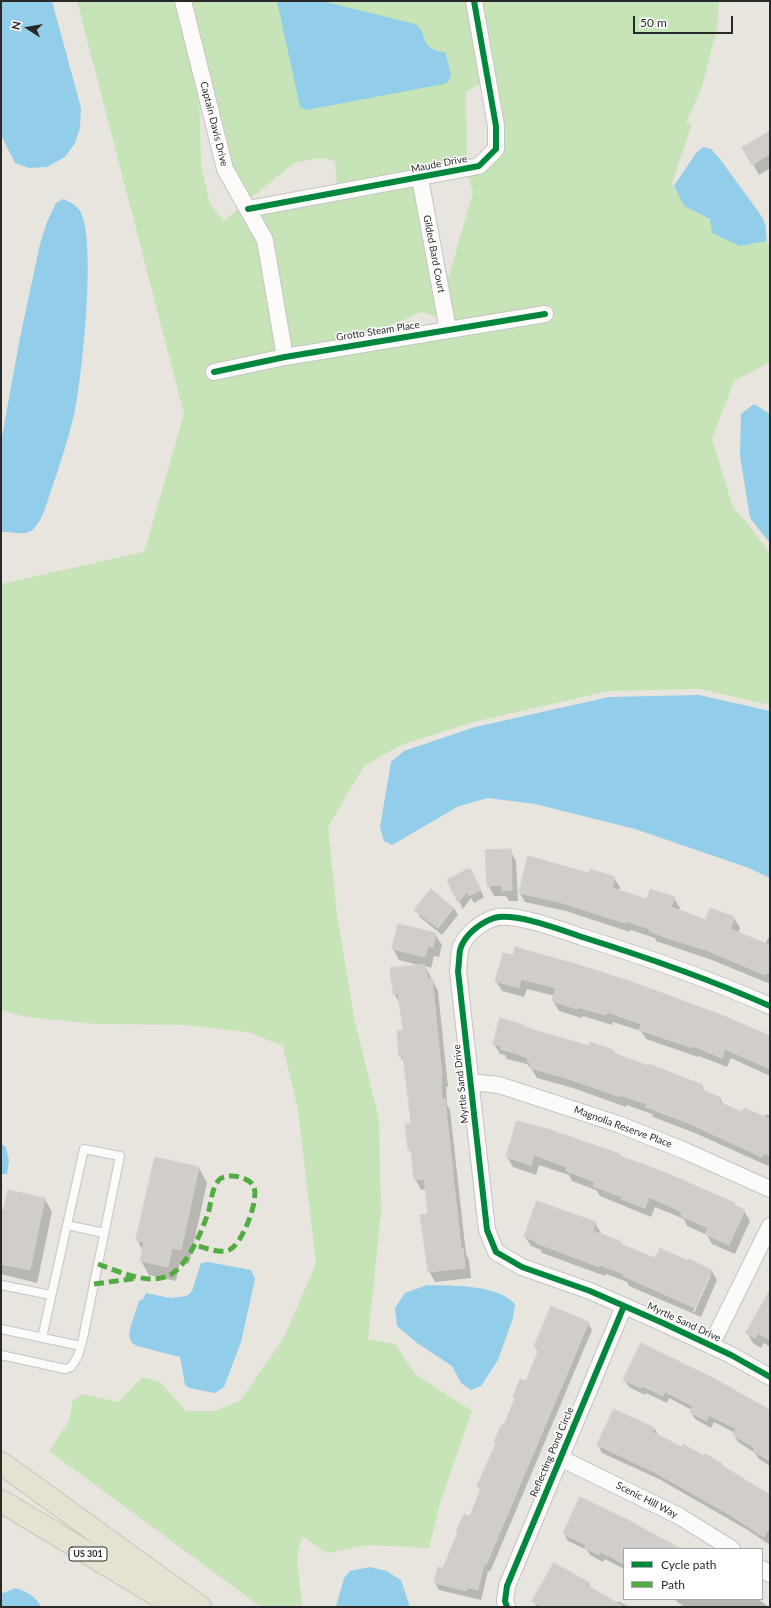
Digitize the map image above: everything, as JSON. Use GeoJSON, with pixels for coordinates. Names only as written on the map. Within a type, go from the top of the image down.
{"type":"FeatureCollection","features":[{"type":"Feature","properties":{"kind":"main road","name":"US 301"},"geometry":{"type":"LineString","coordinates":[[1,1463],[200,1607]]}},
{"type":"Feature","properties":{"kind":"main road","name":"US 301"},"geometry":{"type":"LineString","coordinates":[[1,1501],[177,1607]]}},
{"type":"Feature","properties":{"kind":"street","name":"Captain Davis Drive"},"geometry":{"type":"LineString","coordinates":[[183,1],[225,169],[265,240],[285,357]]}},
{"type":"Feature","properties":{"kind":"street","name":"Maude Drive"},"geometry":{"type":"LineString","coordinates":[[248,209],[479,166],[496,149],[496,126],[474,1]]}},
{"type":"Feature","properties":{"kind":"street","name":"Gilded Bard Court"},"geometry":{"type":"LineString","coordinates":[[420,178],[448,330]]}},
{"type":"Feature","properties":{"kind":"street","name":"Grotto Steam Place"},"geometry":{"type":"LineString","coordinates":[[214,372],[285,357],[545,314]]}},
{"type":"Feature","properties":{"kind":"street","name":"Myrtle Sand Drive"},"geometry":{"type":"LineString","coordinates":[[770,1006],[696,976],[614,947],[517,918],[495,918],[479,925],[468,936],[460,949],[458,971],[487,1230],[496,1252],[522,1267],[590,1291],[711,1345],[770,1377]]}},
{"type":"Feature","properties":{"kind":"street","name":"Magnolia Reserve Place"},"geometry":{"type":"LineString","coordinates":[[471,1082],[499,1085],[618,1124],[684,1150],[770,1189]]}},
{"type":"Feature","properties":{"kind":"street"},"geometry":{"type":"LineString","coordinates":[[711,1345],[770,1226]]}},
{"type":"Feature","properties":{"kind":"street","name":"Reflecting Pond Circle"},"geometry":{"type":"LineString","coordinates":[[507,1607],[505,1601],[507,1586],[624,1306]]}},
{"type":"Feature","properties":{"kind":"street","name":"Scenic Hill Way"},"geometry":{"type":"LineString","coordinates":[[560,1458],[679,1516],[730,1548]]}},
{"type":"Feature","properties":{"kind":"lane"},"geometry":{"type":"LineString","coordinates":[[1,1355],[65,1369],[71,1367],[78,1356],[120,1156],[84,1149],[42,1338]]}},
{"type":"Feature","properties":{"kind":"lane"},"geometry":{"type":"LineString","coordinates":[[67,1225],[104,1233]]}},
{"type":"Feature","properties":{"kind":"lane"},"geometry":{"type":"LineString","coordinates":[[1,1285],[51,1295]]}},
{"type":"Feature","properties":{"kind":"lane"},"geometry":{"type":"LineString","coordinates":[[1,1329],[81,1346]]}},
{"type":"Feature","properties":{"kind":"green space"},"geometry":{"type":"Polygon","coordinates":[[[77,1],[175,1],[198,93],[201,165],[210,204],[224,221],[239,208],[242,217],[244,217],[258,241],[276,352],[205,366],[209,380],[293,362],[554,319],[551,306],[454,322],[446,276],[449,276],[473,192],[468,176],[504,125],[482,1],[719,1],[717,28],[702,87],[686,123],[692,124],[672,183],[684,206],[710,219],[740,246],[767,241],[770,249],[770,362],[734,381],[712,439],[733,508],[743,518],[770,553],[770,705],[700,689],[609,691],[473,722],[401,745],[364,766],[328,827],[337,915],[354,1018],[379,1119],[381,1212],[368,1339],[395,1344],[415,1374],[472,1411],[441,1500],[429,1548],[368,1545],[326,1553],[302,1536],[297,1558],[302,1604],[300,1607],[261,1607],[49,1451],[69,1421],[73,1400],[83,1394],[119,1402],[142,1377],[160,1382],[186,1411],[214,1411],[240,1401],[283,1339],[316,1264],[298,1110],[283,1046],[248,1032],[183,1025],[97,1024],[26,1017],[1,1010],[1,584],[143,552],[184,414],[77,1]]]}},
{"type":"Feature","properties":{"kind":"green space"},"geometry":{"type":"Polygon","coordinates":[[[190,1],[466,1],[481,83],[466,92],[467,161],[337,186],[335,161],[319,158],[294,163],[250,199],[233,167],[190,1]]]}},
{"type":"Feature","properties":{"kind":"green space"},"geometry":{"type":"Polygon","coordinates":[[[413,187],[438,317],[421,312],[390,326],[385,333],[291,349],[259,214],[413,187]]]}},
{"type":"Feature","properties":{"kind":"water"},"geometry":{"type":"Polygon","coordinates":[[[1,1],[52,1],[81,108],[80,128],[75,143],[65,157],[47,167],[29,168],[15,163],[1,135],[1,1]]]}},
{"type":"Feature","properties":{"kind":"water"},"geometry":{"type":"Polygon","coordinates":[[[277,1],[322,1],[415,24],[422,32],[427,45],[437,51],[445,52],[451,74],[448,82],[306,110],[300,107],[277,1]]]}},
{"type":"Feature","properties":{"kind":"water"},"geometry":{"type":"Polygon","coordinates":[[[703,147],[711,149],[720,159],[763,218],[767,241],[740,246],[712,233],[710,219],[684,206],[674,186],[696,153],[703,147]]]}},
{"type":"Feature","properties":{"kind":"water"},"geometry":{"type":"Polygon","coordinates":[[[63,199],[70,202],[80,211],[85,226],[87,250],[88,279],[84,342],[74,415],[67,443],[39,522],[31,531],[28,532],[1,532],[1,442],[20,338],[40,244],[47,222],[56,203],[63,199]]]}},
{"type":"Feature","properties":{"kind":"water"},"geometry":{"type":"Polygon","coordinates":[[[754,404],[770,414],[770,543],[750,518],[740,456],[741,414],[754,404]]]}},
{"type":"Feature","properties":{"kind":"water"},"geometry":{"type":"Polygon","coordinates":[[[699,695],[770,711],[770,878],[749,868],[635,829],[535,804],[488,798],[459,806],[392,845],[384,841],[380,827],[391,762],[404,751],[475,727],[609,697],[699,695]]]}},
{"type":"Feature","properties":{"kind":"water"},"geometry":{"type":"Polygon","coordinates":[[[1,1144],[6,1147],[9,1161],[7,1174],[1,1174],[1,1144]]]}},
{"type":"Feature","properties":{"kind":"water"},"geometry":{"type":"Polygon","coordinates":[[[208,1262],[251,1270],[255,1279],[241,1342],[224,1387],[215,1393],[189,1388],[185,1385],[180,1357],[137,1346],[132,1343],[129,1336],[139,1301],[143,1299],[146,1293],[170,1298],[187,1296],[192,1291],[201,1263],[208,1262]]]}},
{"type":"Feature","properties":{"kind":"water"},"geometry":{"type":"Polygon","coordinates":[[[427,1285],[462,1286],[486,1289],[507,1297],[515,1304],[513,1318],[498,1360],[481,1386],[471,1390],[461,1383],[452,1366],[417,1343],[397,1326],[395,1308],[405,1293],[427,1285]]]}},
{"type":"Feature","properties":{"kind":"water"},"geometry":{"type":"Polygon","coordinates":[[[370,1567],[386,1571],[401,1580],[410,1607],[336,1607],[344,1578],[350,1571],[370,1567]]]}},
{"type":"Feature","properties":{"kind":"water"},"geometry":{"type":"Polygon","coordinates":[[[15,1588],[30,1594],[41,1607],[1,1607],[1,1594],[15,1588]]]}},
{"type":"Feature","properties":{"kind":"building"},"geometry":{"type":"Polygon","coordinates":[[[770,131],[770,154],[752,165],[742,148],[770,131]]]}},
{"type":"Feature","properties":{"kind":"building"},"geometry":{"type":"Polygon","coordinates":[[[511,849],[512,890],[502,891],[502,885],[487,886],[485,850],[511,849]]]}},
{"type":"Feature","properties":{"kind":"building"},"geometry":{"type":"Polygon","coordinates":[[[528,856],[589,873],[590,869],[615,877],[612,888],[647,899],[650,889],[675,897],[671,907],[706,920],[710,908],[735,917],[730,929],[770,945],[770,974],[766,973],[765,975],[706,950],[649,931],[650,929],[625,921],[625,923],[559,902],[519,893],[528,856]]]}},
{"type":"Feature","properties":{"kind":"building"},"geometry":{"type":"Polygon","coordinates":[[[470,868],[481,890],[469,896],[467,892],[458,903],[447,880],[470,868]]]}},
{"type":"Feature","properties":{"kind":"building"},"geometry":{"type":"Polygon","coordinates":[[[431,889],[454,908],[438,928],[414,910],[431,889]]]}},
{"type":"Feature","properties":{"kind":"building"},"geometry":{"type":"Polygon","coordinates":[[[398,924],[436,933],[433,947],[428,946],[425,957],[392,949],[398,924]]]}},
{"type":"Feature","properties":{"kind":"building"},"geometry":{"type":"Polygon","coordinates":[[[515,947],[635,983],[724,1016],[770,1036],[770,1069],[725,1049],[722,1058],[693,1046],[693,1048],[639,1030],[641,1024],[607,1012],[606,1015],[577,1007],[577,1009],[552,1001],[556,988],[521,979],[519,988],[495,981],[503,953],[513,955],[515,947]]]}},
{"type":"Feature","properties":{"kind":"building"},"geometry":{"type":"Polygon","coordinates":[[[425,965],[428,980],[432,979],[442,1076],[442,1099],[445,1099],[461,1249],[463,1248],[465,1268],[428,1272],[420,1215],[428,1214],[424,1179],[414,1180],[411,1149],[408,1150],[405,1124],[411,1123],[403,1056],[399,1057],[397,1031],[403,1030],[398,993],[393,994],[390,968],[425,965]]]}},
{"type":"Feature","properties":{"kind":"building"},"geometry":{"type":"Polygon","coordinates":[[[500,1018],[524,1025],[524,1027],[589,1046],[590,1042],[614,1050],[613,1053],[649,1066],[649,1064],[703,1085],[701,1089],[721,1098],[719,1102],[742,1112],[744,1108],[770,1119],[770,1156],[764,1153],[762,1157],[688,1123],[646,1107],[647,1104],[620,1095],[620,1097],[566,1078],[530,1068],[531,1063],[527,1062],[528,1058],[500,1049],[501,1046],[493,1044],[500,1018]]]}},
{"type":"Feature","properties":{"kind":"building"},"geometry":{"type":"Polygon","coordinates":[[[517,1121],[551,1130],[620,1154],[620,1156],[664,1172],[735,1203],[734,1205],[745,1210],[729,1245],[705,1234],[708,1228],[681,1216],[682,1212],[649,1197],[645,1208],[593,1186],[595,1182],[566,1171],[567,1167],[534,1155],[531,1165],[506,1157],[517,1121]]]}},
{"type":"Feature","properties":{"kind":"building"},"geometry":{"type":"Polygon","coordinates":[[[155,1157],[199,1167],[181,1250],[172,1248],[168,1267],[140,1261],[144,1242],[136,1240],[155,1157]]]}},
{"type":"Feature","properties":{"kind":"building"},"geometry":{"type":"Polygon","coordinates":[[[8,1190],[45,1198],[30,1270],[1,1264],[1,1223],[8,1190]]]}},
{"type":"Feature","properties":{"kind":"building"},"geometry":{"type":"Polygon","coordinates":[[[537,1201],[596,1222],[593,1231],[622,1242],[621,1244],[655,1258],[660,1248],[712,1270],[695,1308],[623,1276],[624,1274],[600,1265],[599,1267],[524,1237],[537,1201]]]}},
{"type":"Feature","properties":{"kind":"building"},"geometry":{"type":"Polygon","coordinates":[[[770,1290],[770,1340],[758,1333],[755,1338],[746,1333],[770,1290]]]}},
{"type":"Feature","properties":{"kind":"building"},"geometry":{"type":"Polygon","coordinates":[[[551,1306],[589,1322],[486,1565],[484,1564],[478,1590],[466,1587],[467,1591],[434,1583],[438,1567],[443,1568],[464,1514],[470,1516],[481,1488],[477,1486],[496,1443],[494,1442],[502,1424],[504,1425],[515,1398],[513,1397],[520,1379],[526,1381],[539,1349],[534,1347],[551,1306]]]}},
{"type":"Feature","properties":{"kind":"building"},"geometry":{"type":"Polygon","coordinates":[[[641,1343],[713,1378],[770,1410],[770,1461],[753,1451],[755,1448],[733,1435],[736,1429],[709,1415],[706,1421],[690,1412],[693,1406],[665,1392],[663,1396],[642,1386],[641,1388],[623,1380],[641,1343]]]}},
{"type":"Feature","properties":{"kind":"building"},"geometry":{"type":"Polygon","coordinates":[[[614,1409],[655,1428],[652,1432],[682,1447],[683,1444],[704,1456],[705,1454],[722,1463],[721,1465],[770,1495],[770,1527],[764,1537],[725,1512],[654,1472],[597,1445],[614,1409]]]}},
{"type":"Feature","properties":{"kind":"building"},"geometry":{"type":"Polygon","coordinates":[[[580,1497],[628,1520],[679,1548],[623,1548],[623,1563],[601,1552],[599,1555],[584,1548],[586,1545],[563,1534],[580,1497]]]}},
{"type":"Feature","properties":{"kind":"building"},"geometry":{"type":"Polygon","coordinates":[[[554,1563],[590,1583],[588,1586],[624,1607],[542,1607],[532,1601],[554,1563]]]}},
{"type":"Feature","properties":{"kind":"marked path"},"geometry":{"type":"LineString","coordinates":[[98,1264],[141,1278],[151,1279],[168,1276],[175,1272],[188,1257],[206,1218],[213,1192],[218,1181],[221,1178],[236,1176],[250,1182],[255,1191],[252,1210],[249,1220],[234,1246],[229,1250],[221,1251],[194,1245]]}},
{"type":"Feature","properties":{"kind":"marked path"},"geometry":{"type":"LineString","coordinates":[[94,1284],[138,1278]]}},
{"type":"Feature","properties":{"kind":"cycle path"},"geometry":{"type":"LineString","coordinates":[[248,209],[479,166],[496,149],[496,126],[474,1]]}},
{"type":"Feature","properties":{"kind":"cycle path"},"geometry":{"type":"LineString","coordinates":[[214,372],[285,357],[545,314]]}},
{"type":"Feature","properties":{"kind":"cycle path"},"geometry":{"type":"LineString","coordinates":[[770,1006],[654,961],[550,926],[514,917],[494,918],[478,926],[465,939],[460,950],[458,971],[487,1230],[496,1252],[522,1267],[590,1291],[663,1323],[731,1355],[770,1377]]}},
{"type":"Feature","properties":{"kind":"cycle path"},"geometry":{"type":"LineString","coordinates":[[507,1607],[505,1601],[507,1586],[624,1306]]}}]}
